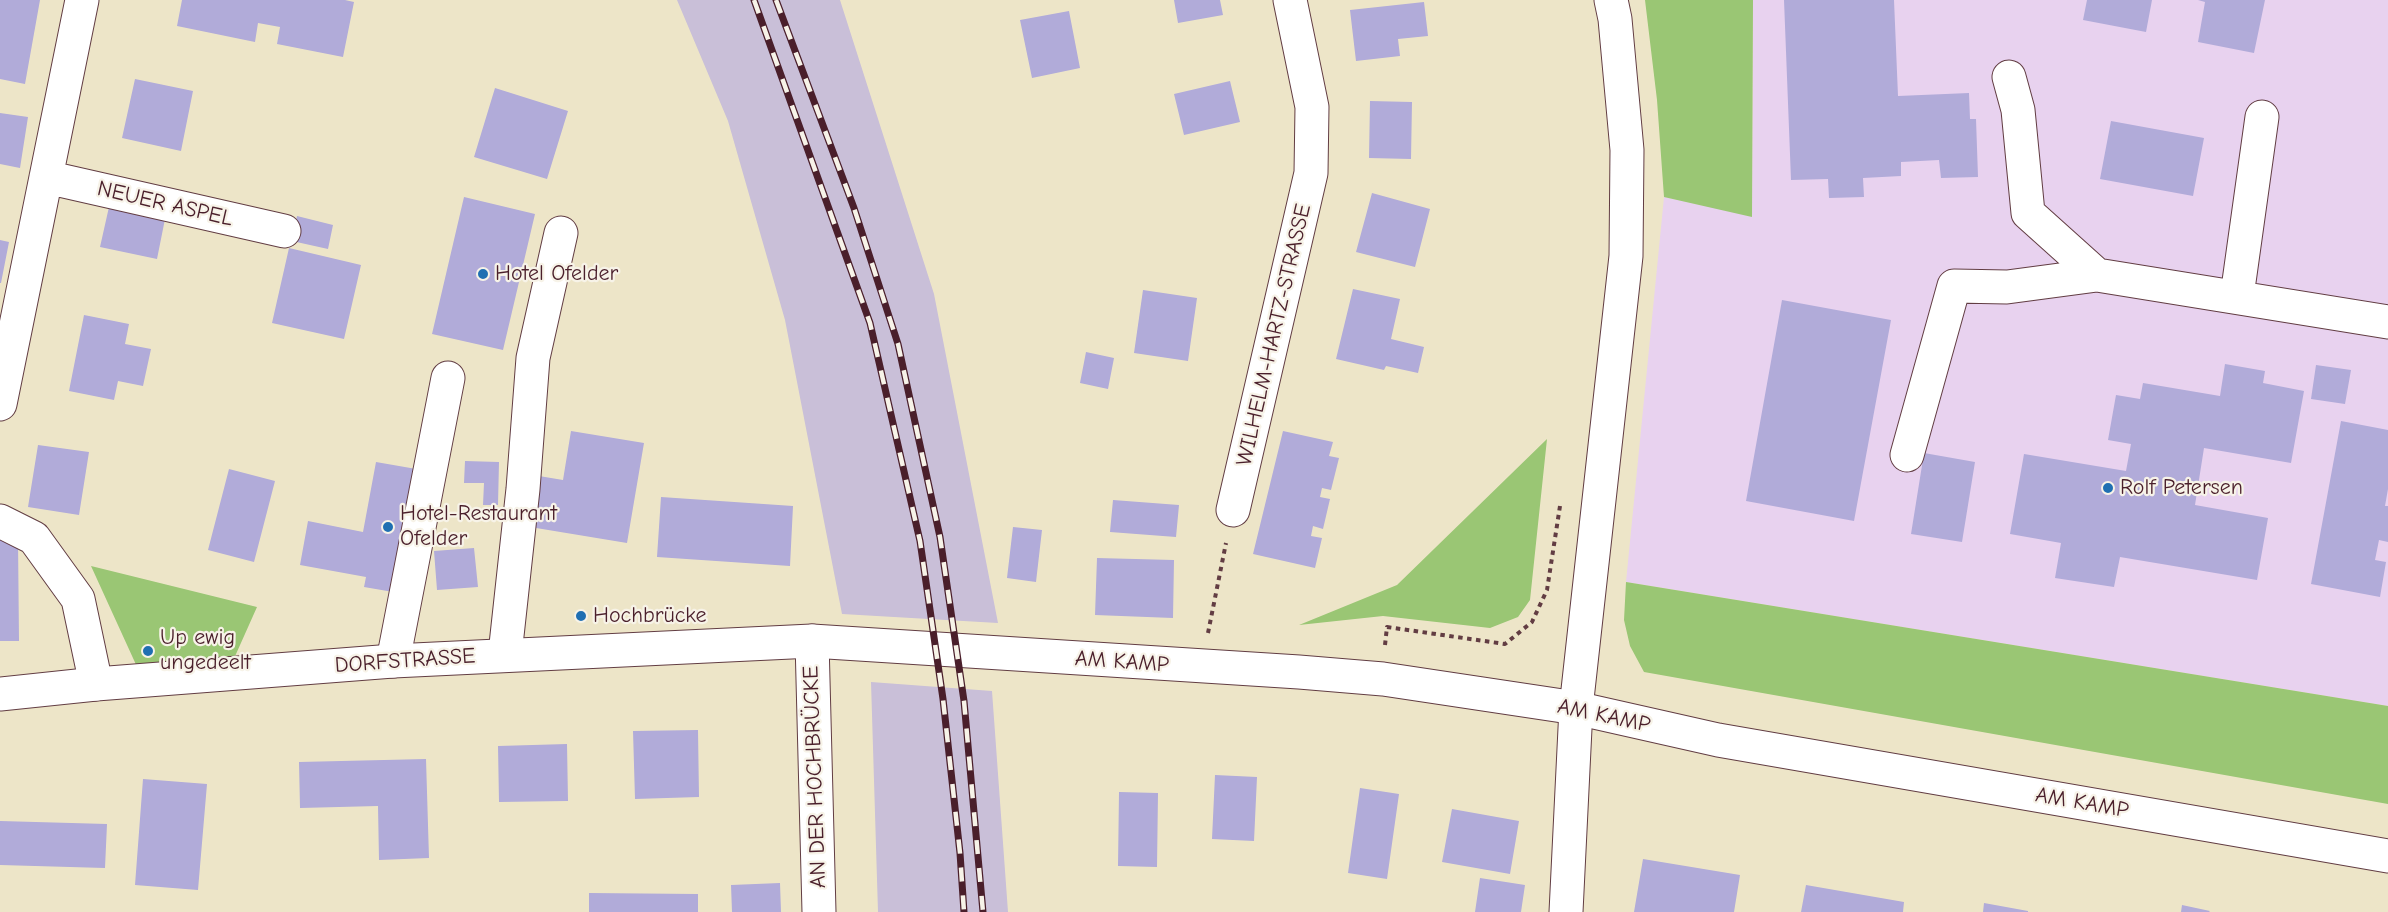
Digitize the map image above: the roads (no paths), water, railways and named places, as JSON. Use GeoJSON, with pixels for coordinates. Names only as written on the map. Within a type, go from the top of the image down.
{"type":"FeatureCollection","features":[{"type":"Feature","properties":{"kind":"street"},"geometry":{"type":"LineString","coordinates":[[0,404],[82,0]]}},
{"type":"Feature","properties":{"kind":"street","name":"WILHELM-HARTZ-STRASSE"},"geometry":{"type":"LineString","coordinates":[[1233,510],[1311,173],[1312,107],[1290,0]]}},
{"type":"Feature","properties":{"kind":"street"},"geometry":{"type":"LineString","coordinates":[[1566,912],[1576,708],[1626,256],[1627,150],[1615,19],[1611,0]]}},
{"type":"Feature","properties":{"kind":"street"},"geometry":{"type":"LineString","coordinates":[[2009,78],[2018,110],[2028,213],[2097,275]]}},
{"type":"Feature","properties":{"kind":"street"},"geometry":{"type":"LineString","coordinates":[[2237,296],[2262,117]]}},
{"type":"Feature","properties":{"kind":"street","name":"NEUER ASPEL"},"geometry":{"type":"LineString","coordinates":[[46,177],[284,231]]}},
{"type":"Feature","properties":{"kind":"street"},"geometry":{"type":"LineString","coordinates":[[505,654],[523,489],[532,357],[561,233]]}},
{"type":"Feature","properties":{"kind":"street"},"geometry":{"type":"LineString","coordinates":[[1907,455],[1954,286],[2007,287],[2097,275],[2388,322]]}},
{"type":"Feature","properties":{"kind":"street"},"geometry":{"type":"LineString","coordinates":[[393,661],[448,378]]}},
{"type":"Feature","properties":{"kind":"street"},"geometry":{"type":"LineString","coordinates":[[0,521],[34,538],[78,599],[96,684]]}},
{"type":"Feature","properties":{"kind":"street","name":"AM KAMP"},"geometry":{"type":"LineString","coordinates":[[812,641],[1299,672],[1383,680],[1576,708],[1730,742],[2388,856]]}},
{"type":"Feature","properties":{"kind":"street","name":"DORFSTRASSE"},"geometry":{"type":"LineString","coordinates":[[0,694],[96,684],[393,661],[812,641]]}},
{"type":"Feature","properties":{"kind":"street","name":"AN DER HOCHBRÜCKE"},"geometry":{"type":"LineString","coordinates":[[812,641],[819,912]]}},
{"type":"Feature","properties":{"kind":"railway"},"geometry":{"type":"LineString","coordinates":[[754,0],[870,323],[920,541],[943,699],[960,853],[964,912]]}},
{"type":"Feature","properties":{"kind":"railway"},"geometry":{"type":"LineString","coordinates":[[776,0],[854,208],[898,344],[940,537],[964,701],[983,912]]}},
{"type":"Feature","properties":{"kind":"place","name":"Hotel Ofelder"},"geometry":{"type":"Point","coordinates":[483,274]}},
{"type":"Feature","properties":{"kind":"place","name":"Rolf Petersen"},"geometry":{"type":"Point","coordinates":[2108,488]}},
{"type":"Feature","properties":{"kind":"place","name":"Hotel-Restaurant Ofelder"},"geometry":{"type":"Point","coordinates":[388,527]}},
{"type":"Feature","properties":{"kind":"place","name":"Hochbrücke"},"geometry":{"type":"Point","coordinates":[581,616]}},
{"type":"Feature","properties":{"kind":"place","name":"Up ewig ungedeelt"},"geometry":{"type":"Point","coordinates":[148,651]}}]}
